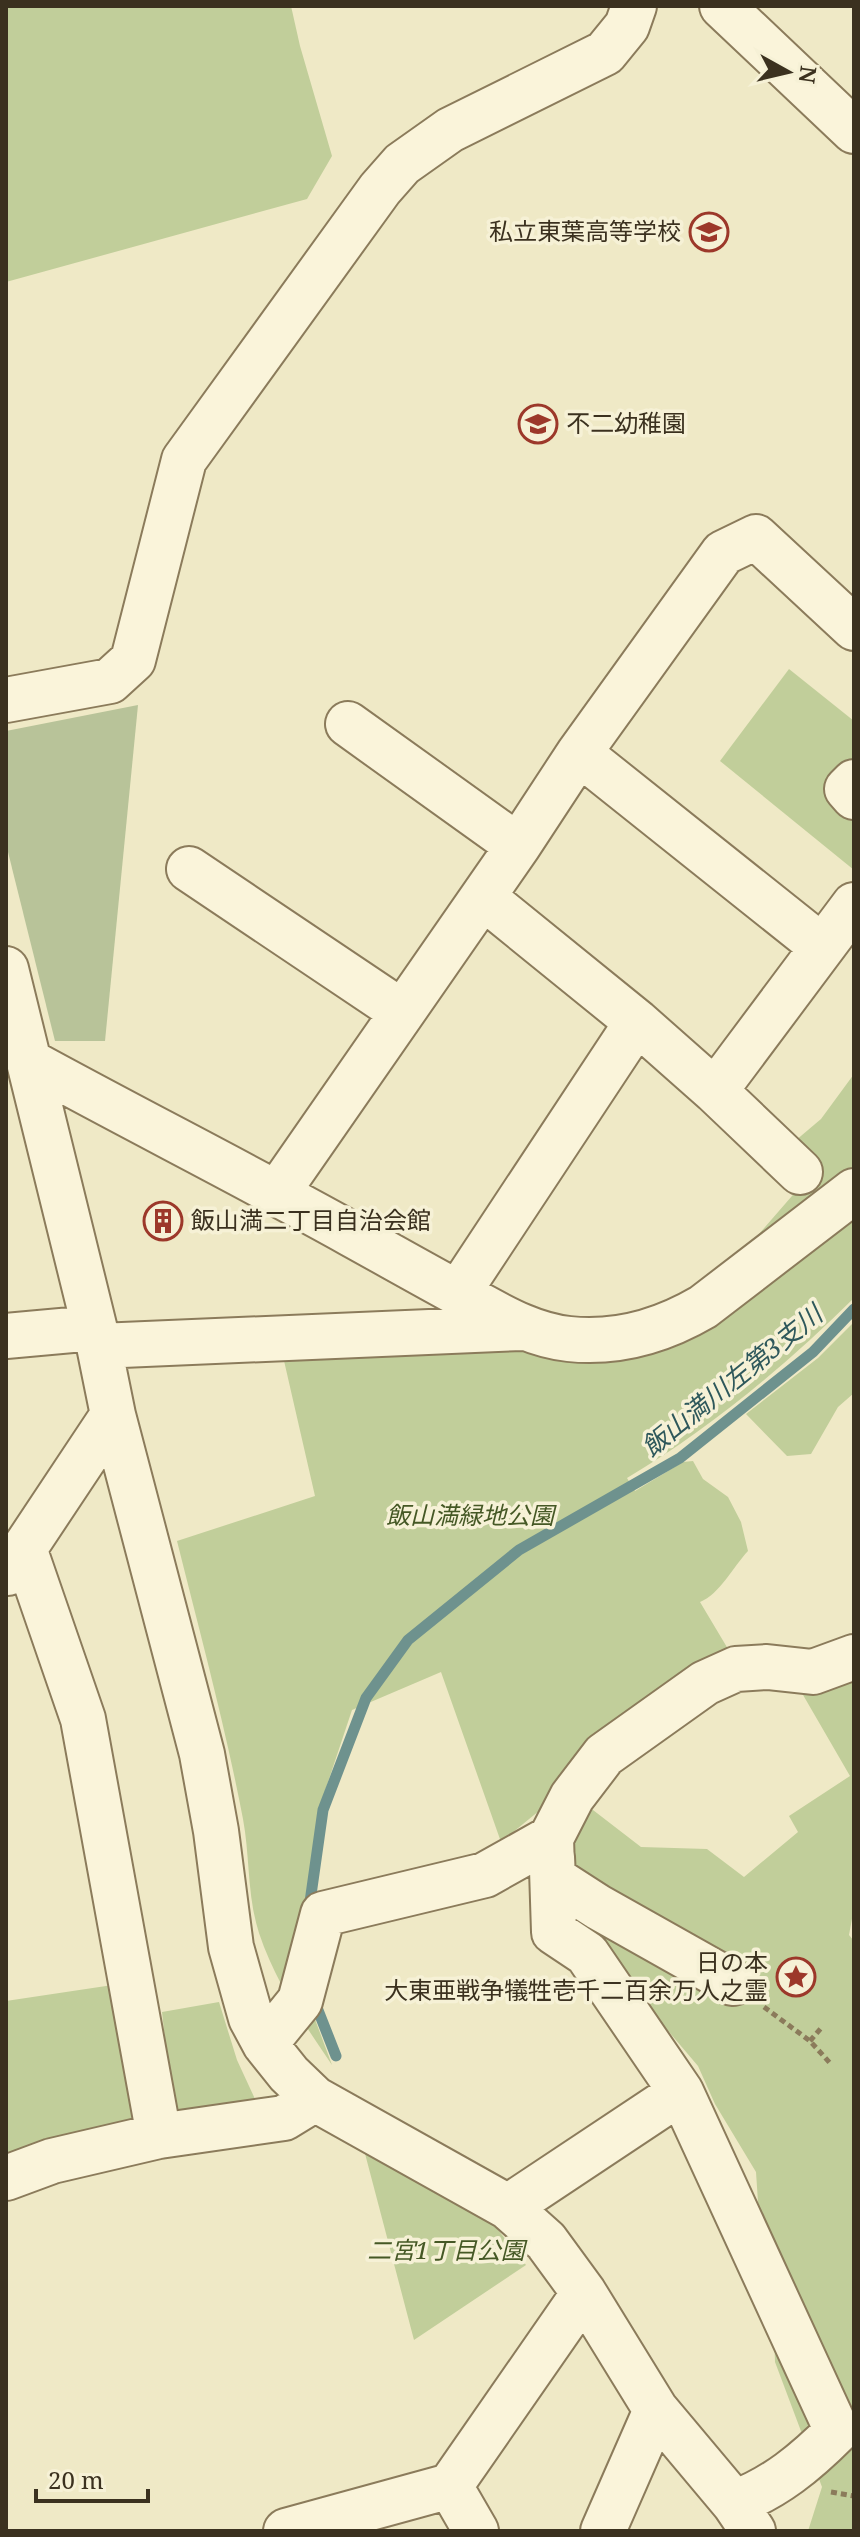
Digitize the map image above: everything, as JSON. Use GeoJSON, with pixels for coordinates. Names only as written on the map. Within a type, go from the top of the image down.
{"type":"FeatureCollection","features":[{"type":"Feature","properties":{"kind":"street"},"geometry":{"type":"LineString","coordinates":[[6,700],[110,681],[133,660],[184,460],[380,189],[402,164],[450,130],[605,53],[627,26],[634,6]]}},
{"type":"Feature","properties":{"kind":"street"},"geometry":{"type":"LineString","coordinates":[[722,6],[854,131]]}},
{"type":"Feature","properties":{"kind":"street"},"geometry":{"type":"LineString","coordinates":[[277,1193],[579,753],[723,553],[756,537],[854,628]]}},
{"type":"Feature","properties":{"kind":"street"},"geometry":{"type":"LineString","coordinates":[[348,724],[518,846]]}},
{"type":"Feature","properties":{"kind":"street"},"geometry":{"type":"LineString","coordinates":[[579,753],[821,946]]}},
{"type":"Feature","properties":{"kind":"street"},"geometry":{"type":"LineString","coordinates":[[854,782],[847,789],[854,797]]}},
{"type":"Feature","properties":{"kind":"street"},"geometry":{"type":"LineString","coordinates":[[189,869],[402,1012]]}},
{"type":"Feature","properties":{"kind":"street"},"geometry":{"type":"LineString","coordinates":[[483,897],[637,1022],[800,1172]]}},
{"type":"Feature","properties":{"kind":"street"},"geometry":{"type":"LineString","coordinates":[[715,1091],[854,905]]}},
{"type":"Feature","properties":{"kind":"street"},"geometry":{"type":"LineString","coordinates":[[6,969],[113,1415],[202,1754],[216,1831],[231,1947],[251,2018],[265,2044],[289,2074],[315,2099],[508,2207],[546,2241],[584,2293],[656,2410],[744,2517],[760,2493],[808,2460],[837,2431],[681,2092],[587,1954],[554,1932],[552,1858],[572,1797],[604,1755],[705,1683],[736,1669],[767,1667],[813,1672],[854,1657]]}},
{"type":"Feature","properties":{"kind":"street"},"geometry":{"type":"LineString","coordinates":[[458,1293],[637,1022]]}},
{"type":"Feature","properties":{"kind":"street"},"geometry":{"type":"LineString","coordinates":[[30,1062],[522,1328]]}},
{"type":"Feature","properties":{"kind":"street"},"geometry":{"type":"LineString","coordinates":[[6,1336],[522,1328],[568,1339],[615,1339],[656,1330],[703,1307],[854,1191]]}},
{"type":"Feature","properties":{"kind":"street"},"geometry":{"type":"LineString","coordinates":[[113,1415],[15,1562],[83,1719],[159,2136]]}},
{"type":"Feature","properties":{"kind":"street"},"geometry":{"type":"LineString","coordinates":[[265,2044],[300,2001],[323,1914],[552,1858]]}},
{"type":"Feature","properties":{"kind":"street"},"geometry":{"type":"LineString","coordinates":[[552,1858],[598,1907],[733,1983]]}},
{"type":"Feature","properties":{"kind":"street"},"geometry":{"type":"LineString","coordinates":[[508,2207],[681,2092]]}},
{"type":"Feature","properties":{"kind":"street"},"geometry":{"type":"LineString","coordinates":[[6,2178],[52,2161],[159,2136],[284,2118],[315,2099]]}},
{"type":"Feature","properties":{"kind":"street"},"geometry":{"type":"LineString","coordinates":[[286,2531],[450,2486],[584,2293]]}},
{"type":"Feature","properties":{"kind":"street"},"geometry":{"type":"LineString","coordinates":[[603,2531],[656,2410]]}},
{"type":"Feature","properties":{"kind":"street"},"geometry":{"type":"LineString","coordinates":[[450,2486],[476,2531]]}},
{"type":"Feature","properties":{"kind":"path"},"geometry":{"type":"LineString","coordinates":[[733,1983],[810,2041],[830,2063]]}},
{"type":"Feature","properties":{"kind":"path"},"geometry":{"type":"LineString","coordinates":[[810,2041],[822,2027]]}},
{"type":"Feature","properties":{"kind":"green space"},"geometry":{"type":"Polygon","coordinates":[[[6,6],[291,6],[332,156],[307,199],[6,282],[6,6]]]}},
{"type":"Feature","properties":{"kind":"green space"},"geometry":{"type":"Polygon","coordinates":[[[789,669],[854,721],[854,760],[832,786],[854,813],[854,870],[720,761],[789,669]]]}},
{"type":"Feature","properties":{"kind":"green space"},"geometry":{"type":"Polygon","coordinates":[[[138,705],[105,1041],[55,1041],[6,844],[6,731],[138,705]]]}},
{"type":"Feature","properties":{"kind":"green space"},"geometry":{"type":"Polygon","coordinates":[[[854,1074],[854,1166],[753,1241],[818,1166],[795,1141],[821,1119],[854,1074]]]}},
{"type":"Feature","properties":{"kind":"green space","name":"飯山満緑地公園"},"geometry":{"type":"Polygon","coordinates":[[[854,1206],[854,1298],[802,1348],[746,1395],[688,1439],[627,1478],[635,1491],[683,1462],[693,1461],[703,1479],[728,1497],[741,1522],[748,1551],[720,1587],[700,1602],[731,1654],[501,1842],[441,1672],[352,1710],[318,1812],[298,1961],[332,2065],[282,1985],[259,1933],[252,1905],[245,1833],[236,1784],[177,1541],[315,1496],[282,1352],[528,1338],[573,1351],[854,1206]]]}},
{"type":"Feature","properties":{"kind":"green space"},"geometry":{"type":"Polygon","coordinates":[[[854,1322],[854,1393],[838,1407],[811,1454],[787,1456],[746,1414],[818,1358],[854,1322]]]}},
{"type":"Feature","properties":{"kind":"green space"},"geometry":{"type":"Polygon","coordinates":[[[854,1669],[854,1908],[849,1935],[854,1941],[854,2531],[808,2531],[822,2487],[775,2362],[772,2266],[759,2217],[756,2172],[715,2104],[698,2066],[613,1966],[563,1929],[562,1841],[580,1800],[641,1847],[707,1849],[744,1877],[798,1832],[789,1816],[850,1776],[799,1688],[854,1669]]]}},
{"type":"Feature","properties":{"kind":"green space"},"geometry":{"type":"Polygon","coordinates":[[[126,1983],[143,2118],[6,2161],[6,2001],[126,1983]]]}},
{"type":"Feature","properties":{"kind":"green space"},"geometry":{"type":"Polygon","coordinates":[[[219,2002],[237,2060],[255,2099],[173,2111],[162,2012],[219,2002]]]}},
{"type":"Feature","properties":{"kind":"green space","name":"二宮1丁目公園"},"geometry":{"type":"Polygon","coordinates":[[[363,2146],[475,2201],[526,2265],[414,2340],[363,2146]]]}},
{"type":"Feature","properties":{"kind":"waterway","name":"飯山満川左第3支川"},"geometry":{"type":"LineString","coordinates":[[309,1909],[323,1810],[366,1698],[408,1640],[519,1550],[680,1458],[813,1352],[854,1309]]}},
{"type":"Feature","properties":{"kind":"waterway","name":"飯山満川左第3支川"},"geometry":{"type":"LineString","coordinates":[[314,2000],[336,2056]]}},
{"type":"Feature","properties":{"kind":"place","name":"私立東葉高等学校"},"geometry":{"type":"Point","coordinates":[709,232]}},
{"type":"Feature","properties":{"kind":"place","name":"不二幼稚園"},"geometry":{"type":"Point","coordinates":[538,424]}},
{"type":"Feature","properties":{"kind":"place","name":"飯山満二丁目自治会館"},"geometry":{"type":"Point","coordinates":[163,1221]}},
{"type":"Feature","properties":{"kind":"place","name":"日の本 大東亜戦争犠牲壱千二百余万人之霊"},"geometry":{"type":"Point","coordinates":[796,1977]}}]}
